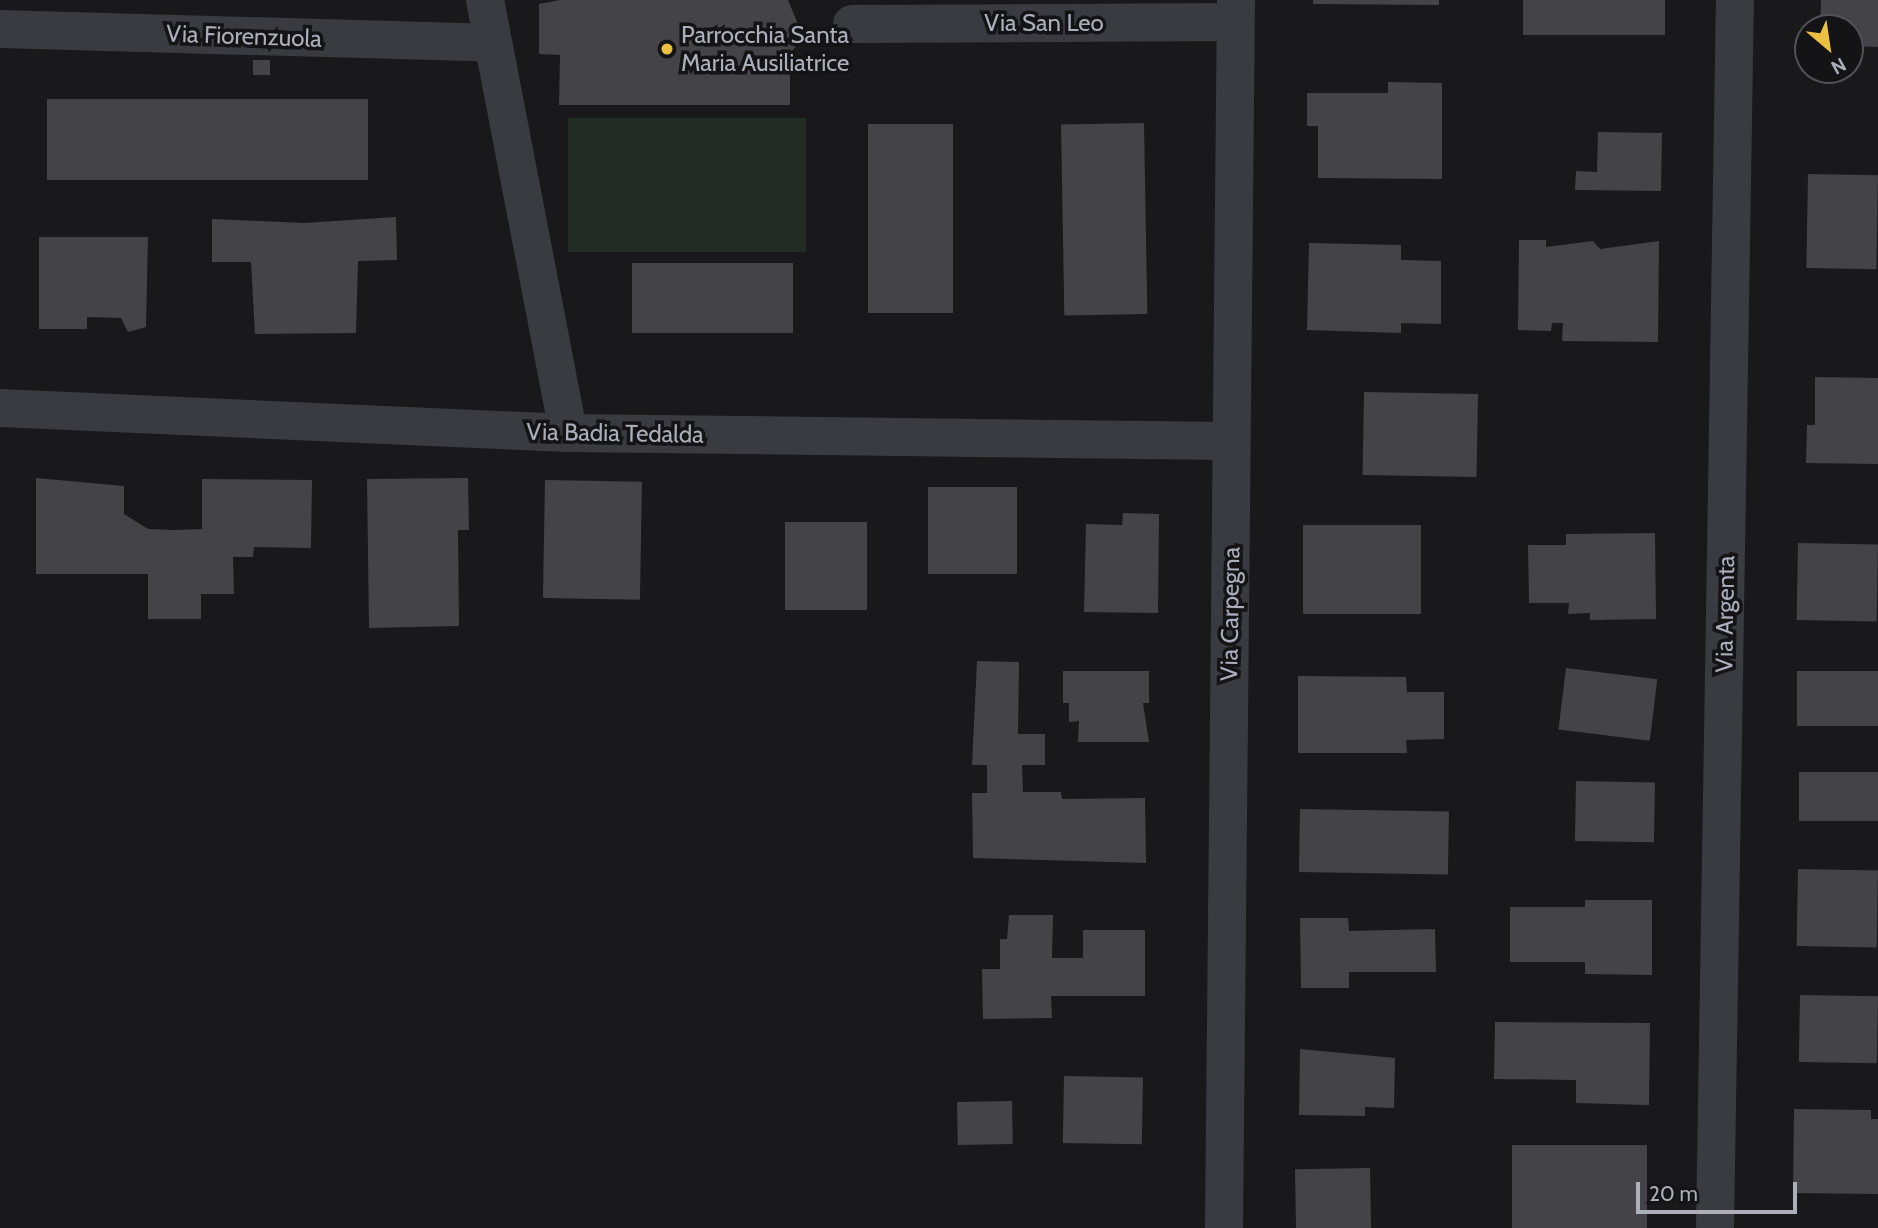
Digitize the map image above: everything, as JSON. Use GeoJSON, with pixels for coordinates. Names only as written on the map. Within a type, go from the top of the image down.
{"type":"FeatureCollection","features":[{"type":"Feature","properties":{"kind":"street"},"geometry":{"type":"LineString","coordinates":[[485,0],[488,43],[568,433]]}},
{"type":"Feature","properties":{"kind":"street","name":"Via Argenta"},"geometry":{"type":"LineString","coordinates":[[1715,1228],[1735,0]]}},
{"type":"Feature","properties":{"kind":"street","name":"Via San Leo"},"geometry":{"type":"LineString","coordinates":[[852,24],[1236,11]]}},
{"type":"Feature","properties":{"kind":"street","name":"Via Carpegna"},"geometry":{"type":"LineString","coordinates":[[1224,1228],[1236,11]]}},
{"type":"Feature","properties":{"kind":"street","name":"Via Fiorenzuola"},"geometry":{"type":"LineString","coordinates":[[0,29],[488,43]]}},
{"type":"Feature","properties":{"kind":"street","name":"Via Badia Tedalda"},"geometry":{"type":"LineString","coordinates":[[0,408],[568,433],[1231,441]]}},
{"type":"Feature","properties":{"kind":"shaded area"},"geometry":{"type":"Polygon","coordinates":[[[568,118],[806,118],[806,252],[568,252],[568,118]]]}},
{"type":"Feature","properties":{"kind":"building","name":"Parrocchia Santa Maria Ausiliatrice"},"geometry":{"type":"Polygon","coordinates":[[[560,0],[788,0],[800,29],[798,44],[782,63],[790,63],[790,105],[559,105],[560,55],[539,54],[539,4],[560,0]]]}},
{"type":"Feature","properties":{"kind":"building"},"geometry":{"type":"Polygon","coordinates":[[[1313,0],[1439,0],[1439,5],[1313,4],[1313,0]]]}},
{"type":"Feature","properties":{"kind":"building"},"geometry":{"type":"Polygon","coordinates":[[[1523,0],[1665,0],[1665,35],[1523,35],[1523,0]]]}},
{"type":"Feature","properties":{"kind":"building"},"geometry":{"type":"Polygon","coordinates":[[[1821,0],[1878,0],[1878,47],[1864,46],[1864,14],[1820,14],[1821,0]]]}},
{"type":"Feature","properties":{"kind":"building"},"geometry":{"type":"Polygon","coordinates":[[[253,60],[270,60],[270,75],[253,75],[253,60]]]}},
{"type":"Feature","properties":{"kind":"building"},"geometry":{"type":"Polygon","coordinates":[[[1388,82],[1442,83],[1442,179],[1318,178],[1318,126],[1307,126],[1307,93],[1388,93],[1388,82]]]}},
{"type":"Feature","properties":{"kind":"building"},"geometry":{"type":"Polygon","coordinates":[[[47,99],[368,99],[368,180],[47,180],[47,99]]]}},
{"type":"Feature","properties":{"kind":"building"},"geometry":{"type":"Polygon","coordinates":[[[1144,123],[1147,314],[1064,315],[1061,124],[1144,123]]]}},
{"type":"Feature","properties":{"kind":"building"},"geometry":{"type":"Polygon","coordinates":[[[868,124],[953,124],[953,313],[868,313],[868,124]]]}},
{"type":"Feature","properties":{"kind":"building"},"geometry":{"type":"Polygon","coordinates":[[[1598,132],[1662,133],[1661,191],[1575,190],[1576,171],[1597,172],[1598,132]]]}},
{"type":"Feature","properties":{"kind":"building"},"geometry":{"type":"Polygon","coordinates":[[[1808,174],[1878,175],[1876,269],[1806,268],[1808,174]]]}},
{"type":"Feature","properties":{"kind":"building"},"geometry":{"type":"Polygon","coordinates":[[[396,217],[397,260],[358,261],[356,333],[255,334],[251,262],[212,262],[212,219],[304,223],[396,217]]]}},
{"type":"Feature","properties":{"kind":"building"},"geometry":{"type":"Polygon","coordinates":[[[39,237],[148,237],[146,327],[128,332],[121,318],[87,317],[87,329],[39,329],[39,237]]]}},
{"type":"Feature","properties":{"kind":"building"},"geometry":{"type":"Polygon","coordinates":[[[1519,240],[1546,240],[1546,247],[1593,241],[1600,249],[1659,241],[1658,342],[1562,341],[1563,323],[1552,323],[1551,331],[1518,330],[1519,240]]]}},
{"type":"Feature","properties":{"kind":"building"},"geometry":{"type":"Polygon","coordinates":[[[1309,243],[1401,245],[1401,260],[1441,261],[1441,324],[1401,323],[1401,333],[1307,330],[1309,243]]]}},
{"type":"Feature","properties":{"kind":"building"},"geometry":{"type":"Polygon","coordinates":[[[632,263],[793,263],[793,333],[632,333],[632,263]]]}},
{"type":"Feature","properties":{"kind":"building"},"geometry":{"type":"Polygon","coordinates":[[[1815,377],[1878,378],[1878,464],[1806,463],[1807,425],[1815,425],[1815,377]]]}},
{"type":"Feature","properties":{"kind":"building"},"geometry":{"type":"Polygon","coordinates":[[[1364,392],[1478,394],[1477,477],[1363,475],[1364,392]]]}},
{"type":"Feature","properties":{"kind":"building"},"geometry":{"type":"Polygon","coordinates":[[[36,478],[124,486],[124,514],[148,529],[175,530],[202,529],[202,479],[312,480],[311,548],[254,547],[253,557],[233,557],[234,594],[201,594],[201,619],[148,619],[148,574],[36,574],[36,478]]]}},
{"type":"Feature","properties":{"kind":"building"},"geometry":{"type":"Polygon","coordinates":[[[468,478],[469,530],[458,530],[459,626],[369,628],[367,479],[468,478]]]}},
{"type":"Feature","properties":{"kind":"building"},"geometry":{"type":"Polygon","coordinates":[[[545,480],[642,482],[640,600],[543,598],[545,480]]]}},
{"type":"Feature","properties":{"kind":"building"},"geometry":{"type":"Polygon","coordinates":[[[928,487],[1017,487],[1017,574],[928,574],[928,487]]]}},
{"type":"Feature","properties":{"kind":"building"},"geometry":{"type":"Polygon","coordinates":[[[1123,513],[1159,514],[1158,613],[1084,612],[1086,524],[1122,525],[1123,513]]]}},
{"type":"Feature","properties":{"kind":"building"},"geometry":{"type":"Polygon","coordinates":[[[785,522],[867,522],[867,610],[785,610],[785,522]]]}},
{"type":"Feature","properties":{"kind":"building"},"geometry":{"type":"Polygon","coordinates":[[[1303,525],[1421,525],[1421,614],[1303,614],[1303,525]]]}},
{"type":"Feature","properties":{"kind":"building"},"geometry":{"type":"Polygon","coordinates":[[[1655,533],[1656,619],[1590,620],[1590,613],[1568,614],[1569,603],[1529,603],[1528,545],[1566,545],[1566,534],[1655,533]]]}},
{"type":"Feature","properties":{"kind":"building"},"geometry":{"type":"Polygon","coordinates":[[[1798,543],[1878,544],[1877,621],[1797,620],[1798,543]]]}},
{"type":"Feature","properties":{"kind":"building"},"geometry":{"type":"Polygon","coordinates":[[[977,661],[1019,662],[1018,734],[1045,734],[1045,765],[1022,765],[1023,792],[1061,792],[1062,799],[1145,798],[1146,863],[973,858],[972,793],[987,793],[987,765],[972,765],[977,661]]]}},
{"type":"Feature","properties":{"kind":"building"},"geometry":{"type":"Polygon","coordinates":[[[1566,668],[1657,679],[1650,741],[1558,730],[1566,668]]]}},
{"type":"Feature","properties":{"kind":"building"},"geometry":{"type":"Polygon","coordinates":[[[1063,671],[1149,671],[1149,703],[1143,703],[1149,742],[1078,742],[1079,721],[1069,722],[1069,703],[1063,703],[1063,671]]]}},
{"type":"Feature","properties":{"kind":"building"},"geometry":{"type":"Polygon","coordinates":[[[1797,671],[1878,671],[1878,726],[1797,726],[1797,671]]]}},
{"type":"Feature","properties":{"kind":"building"},"geometry":{"type":"Polygon","coordinates":[[[1298,676],[1406,677],[1407,692],[1444,692],[1444,739],[1406,740],[1407,753],[1298,753],[1298,676]]]}},
{"type":"Feature","properties":{"kind":"building"},"geometry":{"type":"Polygon","coordinates":[[[1799,772],[1878,772],[1878,821],[1799,821],[1799,772]]]}},
{"type":"Feature","properties":{"kind":"building"},"geometry":{"type":"Polygon","coordinates":[[[1576,781],[1655,782],[1654,842],[1575,841],[1576,781]]]}},
{"type":"Feature","properties":{"kind":"building"},"geometry":{"type":"Polygon","coordinates":[[[1300,809],[1449,812],[1448,875],[1299,872],[1300,809]]]}},
{"type":"Feature","properties":{"kind":"building"},"geometry":{"type":"Polygon","coordinates":[[[1798,869],[1878,870],[1877,947],[1797,946],[1798,869]]]}},
{"type":"Feature","properties":{"kind":"building"},"geometry":{"type":"Polygon","coordinates":[[[1585,900],[1652,900],[1652,975],[1585,974],[1585,962],[1510,962],[1510,907],[1585,907],[1585,900]]]}},
{"type":"Feature","properties":{"kind":"building"},"geometry":{"type":"Polygon","coordinates":[[[1009,915],[1053,915],[1052,958],[1083,958],[1083,930],[1145,930],[1145,996],[1051,996],[1052,1018],[983,1019],[982,969],[1000,969],[1000,939],[1007,939],[1009,915]]]}},
{"type":"Feature","properties":{"kind":"building"},"geometry":{"type":"Polygon","coordinates":[[[1300,918],[1348,918],[1349,931],[1435,929],[1436,972],[1349,972],[1349,988],[1301,988],[1300,918]]]}},
{"type":"Feature","properties":{"kind":"building"},"geometry":{"type":"Polygon","coordinates":[[[1800,995],[1878,996],[1877,1063],[1799,1062],[1800,995]]]}},
{"type":"Feature","properties":{"kind":"building"},"geometry":{"type":"Polygon","coordinates":[[[1495,1022],[1650,1023],[1649,1105],[1576,1103],[1576,1080],[1494,1079],[1495,1022]]]}},
{"type":"Feature","properties":{"kind":"building"},"geometry":{"type":"Polygon","coordinates":[[[1300,1049],[1395,1058],[1394,1108],[1365,1107],[1365,1116],[1299,1115],[1300,1049]]]}},
{"type":"Feature","properties":{"kind":"building"},"geometry":{"type":"Polygon","coordinates":[[[1064,1076],[1143,1077],[1142,1144],[1063,1143],[1064,1076]]]}},
{"type":"Feature","properties":{"kind":"building"},"geometry":{"type":"Polygon","coordinates":[[[1012,1101],[1013,1144],[958,1145],[957,1102],[1012,1101]]]}},
{"type":"Feature","properties":{"kind":"building"},"geometry":{"type":"Polygon","coordinates":[[[1794,1109],[1871,1110],[1871,1119],[1878,1119],[1878,1194],[1793,1193],[1794,1109]]]}},
{"type":"Feature","properties":{"kind":"building"},"geometry":{"type":"Polygon","coordinates":[[[1512,1145],[1647,1145],[1647,1228],[1512,1228],[1512,1145]]]}},
{"type":"Feature","properties":{"kind":"building"},"geometry":{"type":"Polygon","coordinates":[[[1370,1168],[1371,1228],[1296,1228],[1295,1169],[1370,1168]]]}},
{"type":"Feature","properties":{"kind":"place","name":"Parrocchia Santa Maria Ausiliatrice"},"geometry":{"type":"Point","coordinates":[667,49]}}]}
